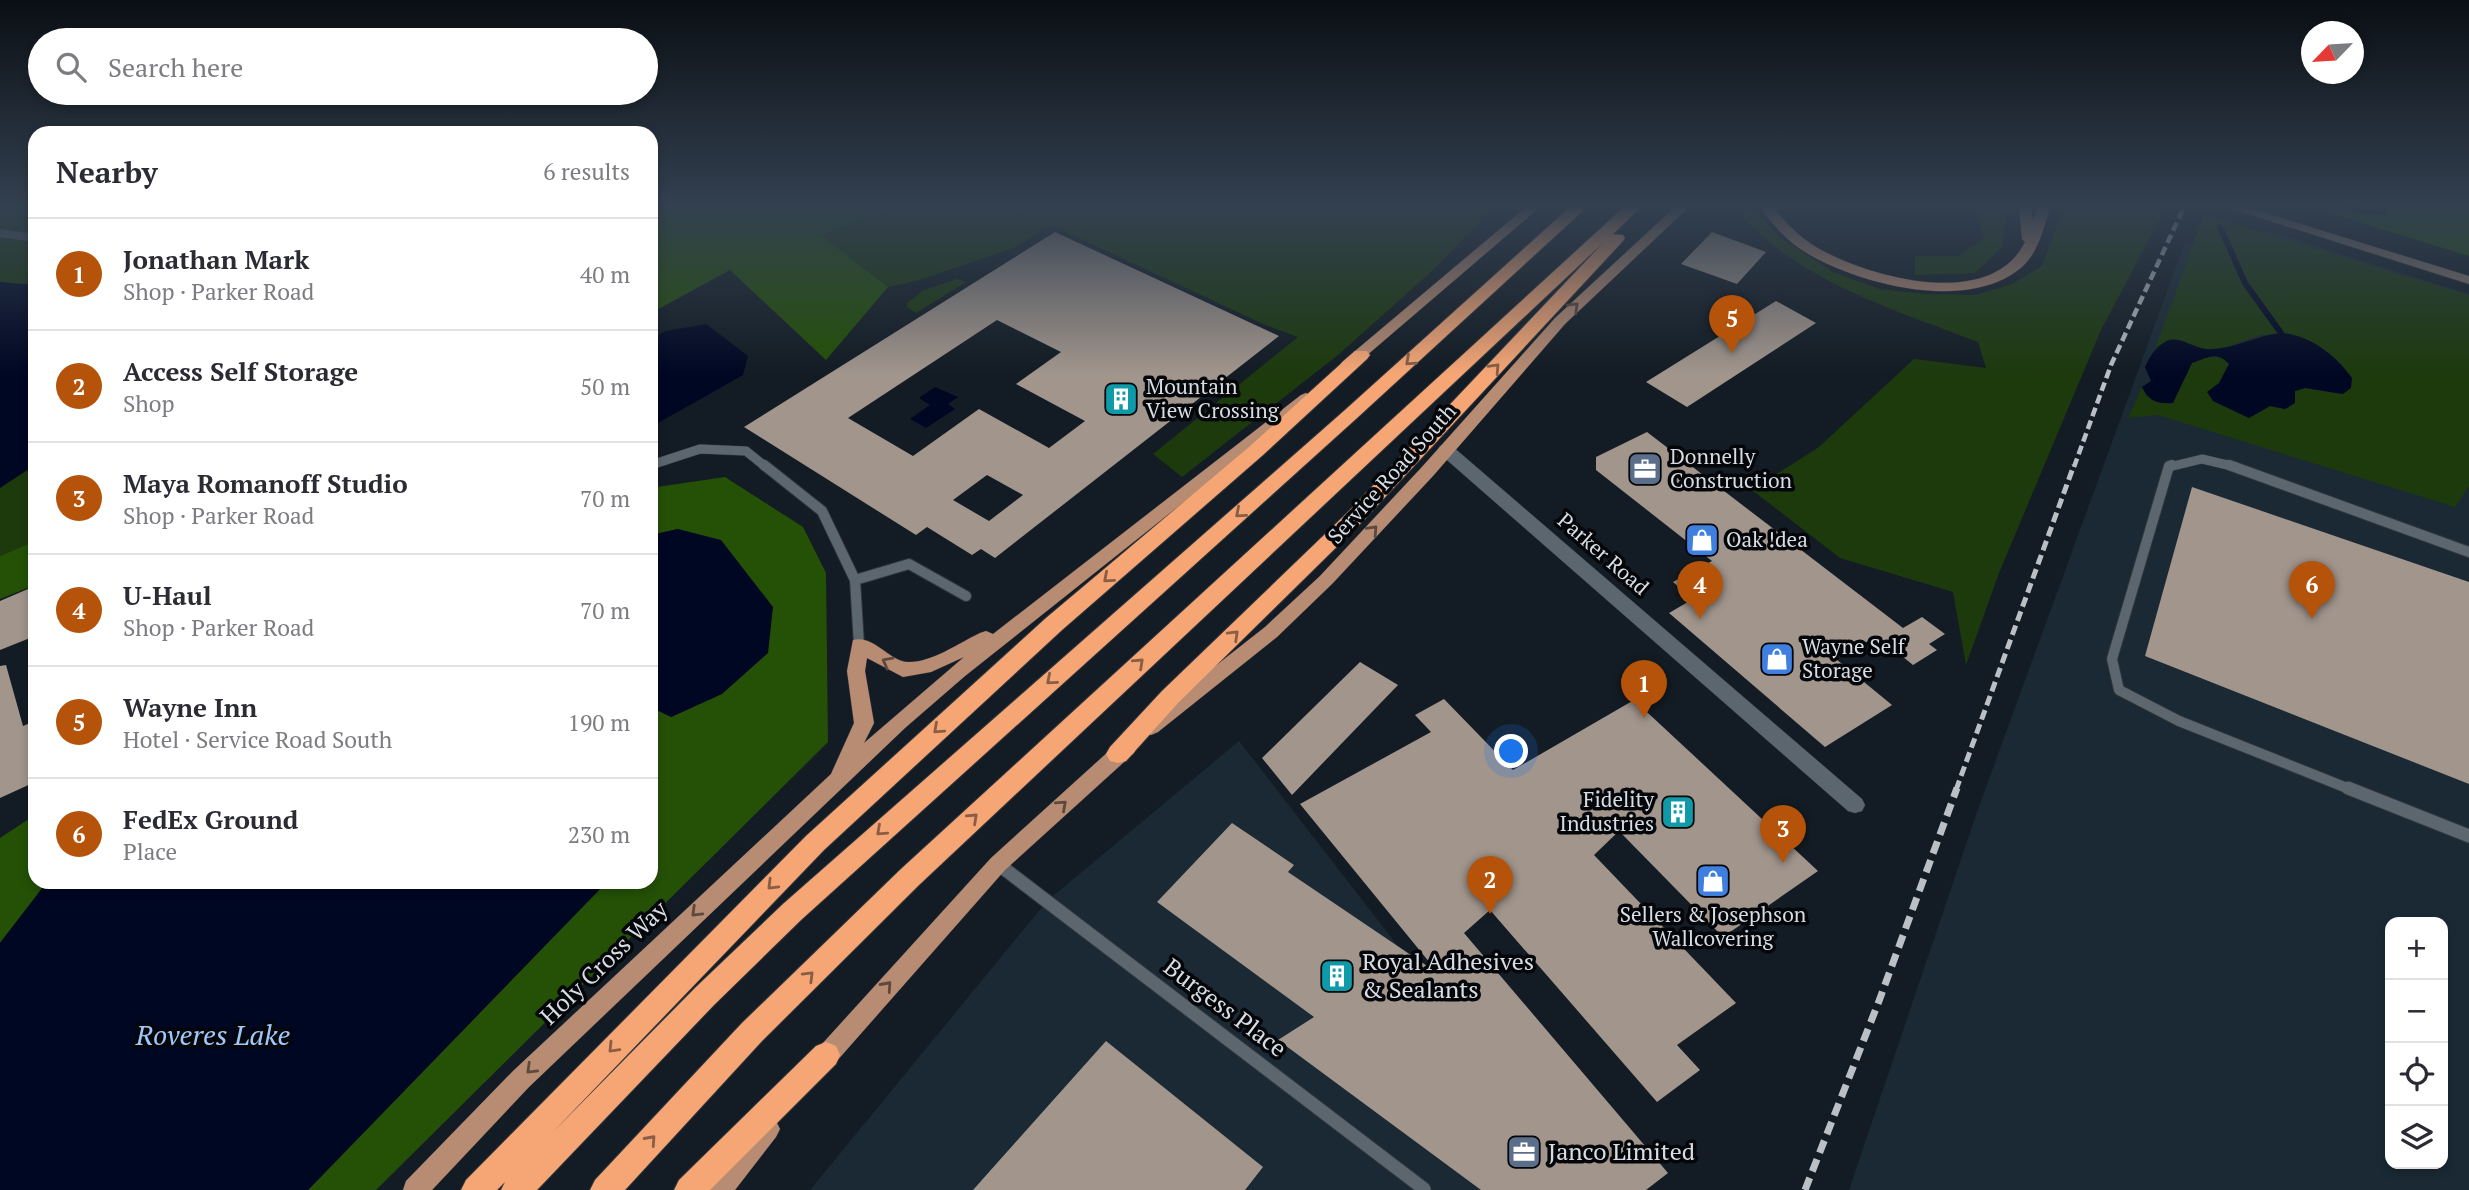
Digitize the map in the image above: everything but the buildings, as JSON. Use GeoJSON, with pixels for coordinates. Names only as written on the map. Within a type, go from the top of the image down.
{"type":"FeatureCollection","features":[{"type":"Feature","properties":{"kind":"highway"},"geometry":{"type":"LineString","coordinates":[[516,1190],[705,996],[802,903],[1519,263]]}},
{"type":"Feature","properties":{"kind":"highway"},"geometry":{"type":"LineString","coordinates":[[1461,316],[1527,263]]}},
{"type":"Feature","properties":{"kind":"highway"},"geometry":{"type":"LineString","coordinates":[[605,1190],[752,1032],[900,887],[1573,263]]}},
{"type":"Feature","properties":{"kind":"highway"},"geometry":{"type":"LineString","coordinates":[[1118,754],[1170,697],[1355,517],[1596,263]]}},
{"type":"Feature","properties":{"kind":"highway"},"geometry":{"type":"LineString","coordinates":[[476,1190],[814,843],[1054,624],[1256,450],[1361,355]]}},
{"type":"Feature","properties":{"kind":"highway"},"geometry":{"type":"LineString","coordinates":[[689,1190],[826,1055]]}},
{"type":"Feature","properties":{"kind":"main road"},"geometry":{"type":"LineString","coordinates":[[835,781],[864,723],[856,671],[859,646],[903,670],[925,667],[967,649],[1037,608],[1361,355],[1469,263]]}},
{"type":"Feature","properties":{"kind":"main road","name":"Service Road South"},"geometry":{"type":"LineString","coordinates":[[719,1190],[826,1055],[998,864],[1118,754],[1271,632],[1326,580],[1560,321],[1623,263]]}},
{"type":"Feature","properties":{"kind":"main road"},"geometry":{"type":"LineString","coordinates":[[1837,263],[1866,274],[1907,284],[1954,286],[1993,278],[2019,263]]}},
{"type":"Feature","properties":{"kind":"main road"},"geometry":{"type":"LineString","coordinates":[[2412,263],[2469,280]]}},
{"type":"Feature","properties":{"kind":"main road","name":"Holy Cross Way"},"geometry":{"type":"LineString","coordinates":[[415,1190],[521,1079],[835,781],[958,671],[1037,608]]}},
{"type":"Feature","properties":{"kind":"street","name":"Parker Road"},"geometry":{"type":"LineString","coordinates":[[1446,450],[1855,805]]}},
{"type":"Feature","properties":{"kind":"lane"},"geometry":{"type":"LineString","coordinates":[[658,464],[700,449],[746,451],[822,511],[855,580],[859,646]]}},
{"type":"Feature","properties":{"kind":"lane"},"geometry":{"type":"LineString","coordinates":[[2469,552],[2236,467],[2202,459],[2169,466],[2112,659],[2119,690],[2179,721],[2469,836]]}},
{"type":"Feature","properties":{"kind":"lane"},"geometry":{"type":"LineString","coordinates":[[855,580],[909,564],[966,596]]}},
{"type":"Feature","properties":{"kind":"lane","name":"Burgess Place"},"geometry":{"type":"LineString","coordinates":[[998,864],[1424,1189]]}},
{"type":"Feature","properties":{"kind":"shaded area"},"geometry":{"type":"Polygon","coordinates":[[[2178,263],[2368,263],[2469,294],[2469,1190],[1849,1190],[1978,809],[2178,263]]]}},
{"type":"Feature","properties":{"kind":"shaded area"},"geometry":{"type":"Polygon","coordinates":[[[1239,741],[1587,1190],[810,1190],[1047,901],[1239,741]]]}},
{"type":"Feature","properties":{"kind":"green space"},"geometry":{"type":"Polygon","coordinates":[[[0,263],[28,263],[28,544],[0,556],[0,263]]]}},
{"type":"Feature","properties":{"kind":"green space"},"geometry":{"type":"Polygon","coordinates":[[[658,263],[856,263],[888,287],[826,360],[730,270],[658,309],[658,263]]]}},
{"type":"Feature","properties":{"kind":"green space"},"geometry":{"type":"Polygon","coordinates":[[[856,263],[970,263],[916,281],[888,287],[856,263]]]}},
{"type":"Feature","properties":{"kind":"green space"},"geometry":{"type":"Polygon","coordinates":[[[1131,263],[1440,263],[1338,355],[1182,477],[1153,454],[1298,337],[1261,323],[1131,263]]]}},
{"type":"Feature","properties":{"kind":"green space"},"geometry":{"type":"Polygon","coordinates":[[[1798,263],[1818,263],[1833,272],[1879,289],[1975,295],[2012,284],[2042,266],[2043,263],[2137,263],[2101,330],[1999,573],[1966,665],[1953,592],[1840,558],[1752,490],[1819,447],[1914,359],[1986,368],[1978,342],[1898,312],[1798,263]]]}},
{"type":"Feature","properties":{"kind":"green space"},"geometry":{"type":"Polygon","coordinates":[[[1915,263],[1986,263],[1975,273],[1915,275],[1915,263]]]}},
{"type":"Feature","properties":{"kind":"green space"},"geometry":{"type":"Polygon","coordinates":[[[2187,263],[2361,263],[2469,295],[2469,486],[2455,507],[2158,415],[2128,418],[2142,387],[2147,397],[2187,366],[2210,357],[2220,358],[2229,364],[2219,383],[2208,392],[2213,401],[2249,418],[2270,406],[2285,409],[2295,403],[2295,391],[2305,388],[2343,394],[2264,334],[2216,349],[2175,341],[2162,345],[2154,352],[2187,263]]]}},
{"type":"Feature","properties":{"kind":"green space"},"geometry":{"type":"Polygon","coordinates":[[[957,279],[966,282],[916,313],[907,307],[907,303],[924,290],[957,279]]]}},
{"type":"Feature","properties":{"kind":"green space"},"geometry":{"type":"Polygon","coordinates":[[[725,477],[803,527],[826,573],[828,742],[376,1190],[308,1190],[600,889],[658,889],[658,710],[671,717],[721,694],[768,652],[678,529],[658,533],[658,487],[725,477]]]}},
{"type":"Feature","properties":{"kind":"green space"},"geometry":{"type":"Polygon","coordinates":[[[28,544],[28,588],[0,599],[0,556],[28,544]]]}},
{"type":"Feature","properties":{"kind":"green space"},"geometry":{"type":"Polygon","coordinates":[[[28,820],[28,889],[42,889],[0,943],[0,838],[28,820]]]}},
{"type":"Feature","properties":{"kind":"water"},"geometry":{"type":"Polygon","coordinates":[[[0,282],[28,284],[28,470],[0,488],[0,282]]]}},
{"type":"Feature","properties":{"kind":"water"},"geometry":{"type":"Polygon","coordinates":[[[706,324],[748,356],[743,375],[658,423],[658,335],[666,331],[706,324]]]}},
{"type":"Feature","properties":{"kind":"water"},"geometry":{"type":"Polygon","coordinates":[[[2281,333],[2302,337],[2330,354],[2352,378],[2351,388],[2343,394],[2305,388],[2295,391],[2295,403],[2285,409],[2270,406],[2249,418],[2213,401],[2207,392],[2219,383],[2229,364],[2216,356],[2192,363],[2173,403],[2154,401],[2142,387],[2151,381],[2145,367],[2150,356],[2170,340],[2215,349],[2281,333]]]}},
{"type":"Feature","properties":{"kind":"water"},"geometry":{"type":"Polygon","coordinates":[[[935,387],[958,397],[948,404],[955,409],[926,428],[910,419],[930,405],[919,398],[935,387]]]}},
{"type":"Feature","properties":{"kind":"water"},"geometry":{"type":"Polygon","coordinates":[[[678,529],[721,540],[773,607],[768,653],[722,694],[671,717],[658,710],[658,533],[678,529]]]}},
{"type":"Feature","properties":{"kind":"water","name":"Roveres Lake"},"geometry":{"type":"Polygon","coordinates":[[[42,889],[600,889],[308,1190],[0,1190],[0,943],[42,889]]]}},
{"type":"Feature","properties":{"kind":"waterway"},"geometry":{"type":"LineString","coordinates":[[2236,263],[2245,283],[2281,333]]}},
{"type":"Feature","properties":{"kind":"railway"},"geometry":{"type":"LineString","coordinates":[[2074,467],[2111,365],[2158,263]]}},
{"type":"Feature","properties":{"kind":"railway"},"geometry":{"type":"LineString","coordinates":[[1956,790],[2074,465]]}},
{"type":"Feature","properties":{"kind":"railway"},"geometry":{"type":"LineString","coordinates":[[1805,1190],[1879,1001],[1957,788]]}},
{"type":"Feature","properties":{"kind":"place","name":"Wayne Inn"},"geometry":{"type":"Point","coordinates":[1732,353]}},
{"type":"Feature","properties":{"kind":"place","name":"Mountain View Crossing"},"geometry":{"type":"Point","coordinates":[1121,399]}},
{"type":"Feature","properties":{"kind":"place","name":"Donnelly Construction"},"geometry":{"type":"Point","coordinates":[1645,469]}},
{"type":"Feature","properties":{"kind":"place","name":"Oak !dea"},"geometry":{"type":"Point","coordinates":[1702,540]}},
{"type":"Feature","properties":{"kind":"place","name":"U-Haul"},"geometry":{"type":"Point","coordinates":[1700,619]}},
{"type":"Feature","properties":{"kind":"place","name":"FedEx Ground"},"geometry":{"type":"Point","coordinates":[2312,619]}},
{"type":"Feature","properties":{"kind":"place","name":"Wayne Self Storage"},"geometry":{"type":"Point","coordinates":[1777,659]}},
{"type":"Feature","properties":{"kind":"place","name":"Jonathan Mark"},"geometry":{"type":"Point","coordinates":[1644,718]}},
{"type":"Feature","properties":{"kind":"place","name":"Fidelity Industries"},"geometry":{"type":"Point","coordinates":[1678,812]}},
{"type":"Feature","properties":{"kind":"place","name":"Maya Romanoff Studio"},"geometry":{"type":"Point","coordinates":[1783,863]}},
{"type":"Feature","properties":{"kind":"place","name":"Sellers & Josephson Wallcovering"},"geometry":{"type":"Point","coordinates":[1713,881]}},
{"type":"Feature","properties":{"kind":"place","name":"Access Self Storage"},"geometry":{"type":"Point","coordinates":[1490,914]}},
{"type":"Feature","properties":{"kind":"place","name":"Royal Adhesives & Sealants"},"geometry":{"type":"Point","coordinates":[1337,976]}},
{"type":"Feature","properties":{"kind":"place","name":"Janco Limited"},"geometry":{"type":"Point","coordinates":[1524,1152]}}]}
